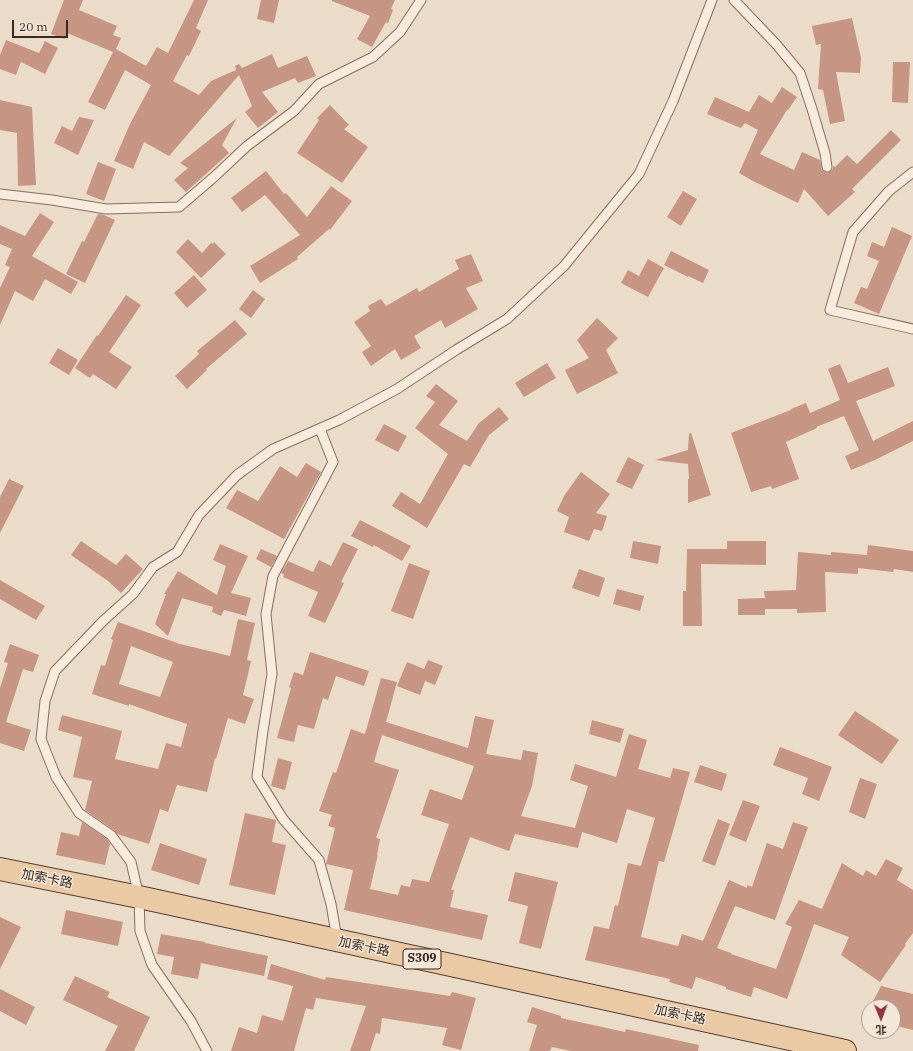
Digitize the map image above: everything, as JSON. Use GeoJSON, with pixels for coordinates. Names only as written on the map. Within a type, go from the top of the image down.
{"type":"FeatureCollection","features":[{"type":"Feature","properties":{"kind":"main road","name":"加索卡路"},"geometry":{"type":"LineString","coordinates":[[0,869],[140,897],[844,1051]]}},
{"type":"Feature","properties":{"kind":"lane"},"geometry":{"type":"LineString","coordinates":[[0,194],[52,200],[106,209],[179,207],[248,146],[294,111],[319,84],[372,57],[400,32],[421,0]]}},
{"type":"Feature","properties":{"kind":"lane"},"geometry":{"type":"LineString","coordinates":[[207,1051],[191,1021],[152,965],[140,931],[140,897],[131,862],[111,835],[79,813],[56,777],[41,739],[45,701],[55,671],[103,621],[133,594],[153,567],[178,552],[199,515],[237,475],[273,449],[339,420],[397,389],[456,350],[507,319],[564,266],[639,174],[673,101],[712,0]]}},
{"type":"Feature","properties":{"kind":"lane"},"geometry":{"type":"LineString","coordinates":[[734,0],[776,44],[800,73],[825,153],[827,167]]}},
{"type":"Feature","properties":{"kind":"lane"},"geometry":{"type":"LineString","coordinates":[[913,172],[889,191],[853,232],[830,310],[913,329]]}},
{"type":"Feature","properties":{"kind":"lane"},"geometry":{"type":"LineString","coordinates":[[320,429],[333,462],[274,576],[266,614],[272,674],[263,730],[258,777],[284,819],[319,860],[337,941]]}},
{"type":"Feature","properties":{"kind":"building"},"geometry":{"type":"Polygon","coordinates":[[[64,0],[83,0],[79,10],[117,26],[113,35],[121,38],[116,49],[146,66],[157,47],[168,53],[194,0],[208,0],[196,28],[201,31],[189,56],[187,55],[173,81],[199,95],[211,81],[236,70],[235,66],[239,64],[242,68],[272,54],[278,68],[307,56],[316,76],[298,83],[295,78],[262,92],[278,112],[258,128],[245,112],[252,106],[239,75],[169,156],[144,142],[133,169],[114,161],[130,124],[151,85],[125,70],[105,110],[88,102],[113,52],[67,33],[65,39],[51,34],[64,0]]]}},
{"type":"Feature","properties":{"kind":"building"},"geometry":{"type":"Polygon","coordinates":[[[261,0],[279,0],[274,23],[257,19],[261,0]]]}},
{"type":"Feature","properties":{"kind":"building"},"geometry":{"type":"Polygon","coordinates":[[[332,0],[395,0],[391,9],[393,10],[388,23],[386,22],[372,47],[357,39],[370,16],[332,0]]]}},
{"type":"Feature","properties":{"kind":"building"},"geometry":{"type":"Polygon","coordinates":[[[852,18],[861,58],[860,73],[836,72],[845,121],[830,124],[823,90],[818,89],[821,44],[816,45],[812,26],[852,18]]]}},
{"type":"Feature","properties":{"kind":"building"},"geometry":{"type":"Polygon","coordinates":[[[6,40],[39,53],[45,41],[58,48],[45,74],[21,62],[16,75],[0,69],[0,55],[6,40]]]}},
{"type":"Feature","properties":{"kind":"building"},"geometry":{"type":"Polygon","coordinates":[[[893,62],[910,62],[908,103],[892,102],[893,62]]]}},
{"type":"Feature","properties":{"kind":"building"},"geometry":{"type":"Polygon","coordinates":[[[782,87],[797,97],[787,110],[760,154],[794,170],[802,152],[820,160],[822,170],[827,173],[847,155],[857,164],[891,130],[901,140],[852,189],[855,192],[828,216],[804,189],[798,203],[739,173],[758,130],[745,123],[741,128],[707,114],[715,97],[749,112],[759,95],[772,103],[782,87]]]}},
{"type":"Feature","properties":{"kind":"building"},"geometry":{"type":"Polygon","coordinates":[[[0,100],[32,107],[36,185],[18,186],[17,133],[0,130],[0,100]]]}},
{"type":"Feature","properties":{"kind":"building"},"geometry":{"type":"Polygon","coordinates":[[[330,105],[349,125],[344,129],[368,147],[342,183],[297,153],[319,120],[317,118],[330,105]]]}},
{"type":"Feature","properties":{"kind":"building"},"geometry":{"type":"Polygon","coordinates":[[[79,117],[94,120],[78,155],[54,143],[62,126],[72,131],[79,117]]]}},
{"type":"Feature","properties":{"kind":"building"},"geometry":{"type":"Polygon","coordinates":[[[237,118],[222,145],[229,153],[186,192],[174,180],[188,168],[180,163],[237,118]]]}},
{"type":"Feature","properties":{"kind":"building"},"geometry":{"type":"Polygon","coordinates":[[[98,162],[116,169],[104,201],[86,194],[98,162]]]}},
{"type":"Feature","properties":{"kind":"building"},"geometry":{"type":"Polygon","coordinates":[[[266,171],[284,194],[286,193],[307,217],[331,186],[352,201],[330,230],[329,229],[297,257],[298,259],[260,283],[250,266],[300,235],[265,195],[242,212],[231,198],[266,171]]]}},
{"type":"Feature","properties":{"kind":"building"},"geometry":{"type":"Polygon","coordinates":[[[683,191],[697,199],[681,226],[667,217],[683,191]]]}},
{"type":"Feature","properties":{"kind":"building"},"geometry":{"type":"Polygon","coordinates":[[[40,213],[54,222],[32,256],[78,282],[71,294],[45,279],[33,301],[15,291],[0,325],[0,288],[10,267],[5,265],[12,249],[0,244],[0,225],[25,236],[40,213]]]}},
{"type":"Feature","properties":{"kind":"building"},"geometry":{"type":"Polygon","coordinates":[[[98,214],[115,220],[85,283],[66,274],[82,241],[84,242],[98,214]]]}},
{"type":"Feature","properties":{"kind":"building"},"geometry":{"type":"Polygon","coordinates":[[[892,227],[912,236],[879,314],[854,303],[861,287],[867,289],[879,261],[867,256],[872,242],[884,247],[892,227]]]}},
{"type":"Feature","properties":{"kind":"building"},"geometry":{"type":"Polygon","coordinates":[[[188,239],[202,253],[211,243],[212,244],[214,242],[226,254],[201,278],[176,252],[188,239]]]}},
{"type":"Feature","properties":{"kind":"building"},"geometry":{"type":"Polygon","coordinates":[[[671,251],[709,270],[703,283],[664,265],[671,251]]]}},
{"type":"Feature","properties":{"kind":"building"},"geometry":{"type":"Polygon","coordinates":[[[471,254],[483,281],[466,288],[478,309],[445,328],[441,320],[414,336],[421,348],[401,360],[395,349],[371,366],[362,352],[371,346],[354,322],[370,311],[368,306],[381,299],[386,306],[417,288],[419,292],[459,269],[455,260],[471,254]]]}},
{"type":"Feature","properties":{"kind":"building"},"geometry":{"type":"Polygon","coordinates":[[[648,259],[664,268],[648,297],[621,283],[628,270],[639,276],[648,259]]]}},
{"type":"Feature","properties":{"kind":"building"},"geometry":{"type":"Polygon","coordinates":[[[194,275],[207,290],[187,308],[174,293],[194,275]]]}},
{"type":"Feature","properties":{"kind":"building"},"geometry":{"type":"Polygon","coordinates":[[[253,290],[265,299],[251,318],[239,309],[253,290]]]}},
{"type":"Feature","properties":{"kind":"building"},"geometry":{"type":"Polygon","coordinates":[[[126,295],[141,305],[109,352],[132,367],[116,389],[93,374],[90,378],[75,368],[126,295]]]}},
{"type":"Feature","properties":{"kind":"building"},"geometry":{"type":"Polygon","coordinates":[[[597,318],[618,338],[606,350],[618,373],[577,394],[565,370],[589,358],[577,340],[597,318]]]}},
{"type":"Feature","properties":{"kind":"building"},"geometry":{"type":"Polygon","coordinates":[[[235,320],[247,334],[206,369],[207,370],[187,389],[175,376],[199,354],[197,351],[235,320]]]}},
{"type":"Feature","properties":{"kind":"building"},"geometry":{"type":"Polygon","coordinates":[[[58,348],[78,360],[69,375],[49,363],[58,348]]]}},
{"type":"Feature","properties":{"kind":"building"},"geometry":{"type":"Polygon","coordinates":[[[547,363],[556,378],[524,397],[515,383],[547,363]]]}},
{"type":"Feature","properties":{"kind":"building"},"geometry":{"type":"Polygon","coordinates":[[[840,364],[848,383],[888,367],[895,386],[856,401],[873,441],[913,421],[913,441],[851,470],[845,456],[859,450],[844,416],[816,427],[817,428],[786,442],[799,479],[772,489],[771,486],[751,492],[731,433],[806,403],[810,413],[840,400],[828,369],[840,364]]]}},
{"type":"Feature","properties":{"kind":"building"},"geometry":{"type":"Polygon","coordinates":[[[436,384],[458,401],[439,425],[467,441],[479,423],[499,407],[509,419],[489,435],[470,467],[464,464],[427,528],[392,506],[401,492],[420,504],[448,454],[415,428],[435,402],[426,396],[436,384]]]}},
{"type":"Feature","properties":{"kind":"building"},"geometry":{"type":"Polygon","coordinates":[[[384,424],[407,436],[398,452],[375,440],[384,424]]]}},
{"type":"Feature","properties":{"kind":"building"},"geometry":{"type":"Polygon","coordinates":[[[691,433],[711,495],[688,503],[688,464],[655,460],[688,450],[689,434],[691,433]]]}},
{"type":"Feature","properties":{"kind":"building"},"geometry":{"type":"Polygon","coordinates":[[[628,457],[644,465],[632,489],[616,482],[628,457]]]}},
{"type":"Feature","properties":{"kind":"building"},"geometry":{"type":"Polygon","coordinates":[[[306,463],[321,472],[284,539],[226,508],[237,490],[258,501],[280,466],[297,477],[306,463]]]}},
{"type":"Feature","properties":{"kind":"building"},"geometry":{"type":"Polygon","coordinates":[[[581,472],[610,494],[596,513],[607,516],[602,531],[594,529],[589,541],[564,532],[569,517],[557,511],[564,496],[581,472]]]}},
{"type":"Feature","properties":{"kind":"building"},"geometry":{"type":"Polygon","coordinates":[[[9,479],[24,486],[0,533],[0,497],[9,479]]]}},
{"type":"Feature","properties":{"kind":"building"},"geometry":{"type":"Polygon","coordinates":[[[360,520],[411,546],[402,561],[374,545],[373,547],[351,536],[360,520]]]}},
{"type":"Feature","properties":{"kind":"building"},"geometry":{"type":"Polygon","coordinates":[[[81,541],[116,565],[126,554],[143,569],[121,593],[108,581],[71,555],[81,541]]]}},
{"type":"Feature","properties":{"kind":"building"},"geometry":{"type":"Polygon","coordinates":[[[633,541],[661,546],[658,564],[630,558],[633,541]]]}},
{"type":"Feature","properties":{"kind":"building"},"geometry":{"type":"Polygon","coordinates":[[[727,541],[766,541],[766,565],[701,564],[702,626],[683,626],[683,591],[686,591],[687,549],[727,549],[727,541]]]}},
{"type":"Feature","properties":{"kind":"building"},"geometry":{"type":"Polygon","coordinates":[[[343,542],[358,549],[341,582],[344,583],[325,623],[308,616],[318,592],[283,577],[284,574],[281,573],[288,561],[313,572],[319,560],[331,566],[343,542]]]}},
{"type":"Feature","properties":{"kind":"building"},"geometry":{"type":"Polygon","coordinates":[[[220,544],[248,556],[231,593],[251,598],[246,616],[224,610],[221,616],[212,612],[213,607],[182,598],[168,636],[155,624],[166,594],[164,594],[178,571],[217,595],[226,566],[213,560],[220,544]]]}},
{"type":"Feature","properties":{"kind":"building"},"geometry":{"type":"Polygon","coordinates":[[[868,545],[913,551],[913,572],[894,569],[893,572],[858,568],[858,574],[825,572],[826,612],[797,613],[797,609],[765,609],[765,615],[738,615],[738,599],[765,598],[764,591],[796,590],[798,552],[831,555],[831,552],[867,555],[868,545]]]}},
{"type":"Feature","properties":{"kind":"building"},"geometry":{"type":"Polygon","coordinates":[[[261,549],[277,556],[271,567],[256,559],[261,549]]]}},
{"type":"Feature","properties":{"kind":"building"},"geometry":{"type":"Polygon","coordinates":[[[409,563],[430,571],[413,619],[391,611],[409,563]]]}},
{"type":"Feature","properties":{"kind":"building"},"geometry":{"type":"Polygon","coordinates":[[[579,569],[605,578],[599,597],[572,588],[579,569]]]}},
{"type":"Feature","properties":{"kind":"building"},"geometry":{"type":"Polygon","coordinates":[[[0,580],[45,606],[36,620],[0,599],[0,580]]]}},
{"type":"Feature","properties":{"kind":"building"},"geometry":{"type":"Polygon","coordinates":[[[617,589],[644,596],[640,611],[613,604],[617,589]]]}},
{"type":"Feature","properties":{"kind":"building"},"geometry":{"type":"Polygon","coordinates":[[[238,619],[255,623],[247,660],[251,661],[243,695],[254,699],[245,724],[228,718],[216,759],[215,758],[207,792],[177,785],[168,812],[160,809],[149,844],[117,834],[114,830],[85,810],[92,781],[73,777],[82,737],[58,730],[62,715],[122,731],[115,759],[158,769],[166,743],[181,747],[187,724],[129,704],[129,706],[92,694],[101,665],[105,666],[113,640],[111,639],[118,622],[176,643],[230,656],[238,619]],[[131,646],[119,684],[160,697],[173,662],[131,646]]]}},
{"type":"Feature","properties":{"kind":"building"},"geometry":{"type":"Polygon","coordinates":[[[10,644],[39,655],[33,672],[23,669],[6,722],[31,730],[24,751],[0,743],[0,688],[8,663],[4,662],[10,644]]]}},
{"type":"Feature","properties":{"kind":"building"},"geometry":{"type":"Polygon","coordinates":[[[310,652],[369,671],[364,686],[336,676],[328,700],[323,698],[314,729],[298,725],[294,742],[277,738],[294,672],[303,675],[310,652]]]}},
{"type":"Feature","properties":{"kind":"building"},"geometry":{"type":"Polygon","coordinates":[[[428,660],[443,666],[435,685],[425,681],[420,695],[397,686],[407,662],[424,669],[428,660]]]}},
{"type":"Feature","properties":{"kind":"building"},"geometry":{"type":"Polygon","coordinates":[[[381,678],[397,682],[386,722],[468,748],[475,716],[494,720],[486,754],[521,760],[523,750],[538,753],[532,786],[521,816],[575,828],[588,786],[570,780],[575,764],[616,777],[629,734],[647,740],[638,769],[670,778],[673,768],[690,772],[664,862],[659,861],[641,937],[678,946],[682,934],[703,941],[729,880],[747,888],[747,885],[752,887],[767,843],[783,849],[793,822],[808,827],[775,920],[735,906],[717,948],[776,969],[792,927],[785,924],[799,900],[822,909],[842,863],[863,876],[866,870],[876,876],[886,859],[903,868],[897,880],[913,890],[913,933],[880,982],[841,955],[849,937],[814,924],[787,999],[754,987],[751,997],[696,977],[692,989],[669,982],[670,979],[585,960],[594,926],[609,929],[615,905],[618,906],[628,863],[641,866],[655,818],[627,809],[617,843],[582,832],[578,848],[515,834],[509,851],[470,837],[451,890],[454,890],[450,907],[488,915],[482,940],[344,910],[353,870],[326,864],[335,828],[328,826],[332,815],[319,811],[333,772],[336,773],[351,729],[365,734],[381,678]],[[382,735],[374,762],[399,770],[376,838],[380,839],[370,889],[398,895],[401,885],[410,887],[412,879],[429,882],[449,824],[421,815],[430,789],[462,800],[474,766],[382,735]]]}},
{"type":"Feature","properties":{"kind":"building"},"geometry":{"type":"Polygon","coordinates":[[[855,711],[899,740],[882,764],[838,735],[855,711]]]}},
{"type":"Feature","properties":{"kind":"building"},"geometry":{"type":"Polygon","coordinates":[[[592,720],[624,729],[620,743],[589,734],[592,720]]]}},
{"type":"Feature","properties":{"kind":"building"},"geometry":{"type":"Polygon","coordinates":[[[780,747],[832,767],[819,801],[802,794],[808,778],[773,765],[780,747]]]}},
{"type":"Feature","properties":{"kind":"building"},"geometry":{"type":"Polygon","coordinates":[[[278,758],[292,762],[285,790],[271,786],[278,758]]]}},
{"type":"Feature","properties":{"kind":"building"},"geometry":{"type":"Polygon","coordinates":[[[700,765],[727,774],[722,791],[694,782],[700,765]]]}},
{"type":"Feature","properties":{"kind":"building"},"geometry":{"type":"Polygon","coordinates":[[[860,778],[877,784],[865,819],[849,812],[860,778]]]}},
{"type":"Feature","properties":{"kind":"building"},"geometry":{"type":"Polygon","coordinates":[[[743,800],[760,806],[746,842],[729,835],[743,800]]]}},
{"type":"Feature","properties":{"kind":"building"},"geometry":{"type":"Polygon","coordinates":[[[245,813],[276,820],[272,842],[286,845],[275,895],[229,885],[245,813]]]}},
{"type":"Feature","properties":{"kind":"building"},"geometry":{"type":"Polygon","coordinates":[[[718,819],[730,824],[715,866],[702,861],[718,819]]]}},
{"type":"Feature","properties":{"kind":"building"},"geometry":{"type":"Polygon","coordinates":[[[82,822],[107,839],[110,844],[105,865],[56,855],[61,832],[79,836],[82,822]]]}},
{"type":"Feature","properties":{"kind":"building"},"geometry":{"type":"Polygon","coordinates":[[[160,843],[207,859],[199,885],[151,870],[160,843]]]}},
{"type":"Feature","properties":{"kind":"building"},"geometry":{"type":"Polygon","coordinates":[[[515,872],[558,882],[541,949],[519,943],[528,906],[508,901],[515,872]]]}},
{"type":"Feature","properties":{"kind":"building"},"geometry":{"type":"Polygon","coordinates":[[[66,910],[123,922],[118,946],[61,934],[66,910]]]}},
{"type":"Feature","properties":{"kind":"building"},"geometry":{"type":"Polygon","coordinates":[[[0,917],[21,927],[0,969],[0,917]]]}},
{"type":"Feature","properties":{"kind":"building"},"geometry":{"type":"Polygon","coordinates":[[[161,934],[268,956],[264,976],[201,963],[198,979],[171,974],[174,957],[157,954],[161,934]]]}},
{"type":"Feature","properties":{"kind":"building"},"geometry":{"type":"Polygon","coordinates":[[[271,964],[325,980],[326,977],[450,996],[452,992],[476,998],[461,1050],[442,1045],[447,1028],[382,1018],[380,1034],[376,1033],[370,1051],[350,1051],[366,1006],[316,998],[313,1010],[306,1008],[294,1051],[231,1051],[239,1027],[257,1033],[262,1015],[283,1021],[293,986],[267,979],[271,964]]]}},
{"type":"Feature","properties":{"kind":"building"},"geometry":{"type":"Polygon","coordinates":[[[75,976],[110,992],[107,997],[150,1017],[134,1051],[105,1051],[118,1026],[63,1000],[75,976]]]}},
{"type":"Feature","properties":{"kind":"building"},"geometry":{"type":"Polygon","coordinates":[[[881,986],[913,994],[913,1030],[901,1027],[901,999],[874,999],[881,986]]]}},
{"type":"Feature","properties":{"kind":"building"},"geometry":{"type":"Polygon","coordinates":[[[0,989],[35,1007],[26,1025],[0,1011],[0,989]]]}},
{"type":"Feature","properties":{"kind":"building"},"geometry":{"type":"Polygon","coordinates":[[[532,1007],[561,1016],[561,1018],[625,1032],[626,1029],[699,1045],[698,1051],[571,1051],[552,1047],[550,1051],[529,1051],[537,1025],[527,1022],[532,1007]]]}}]}
